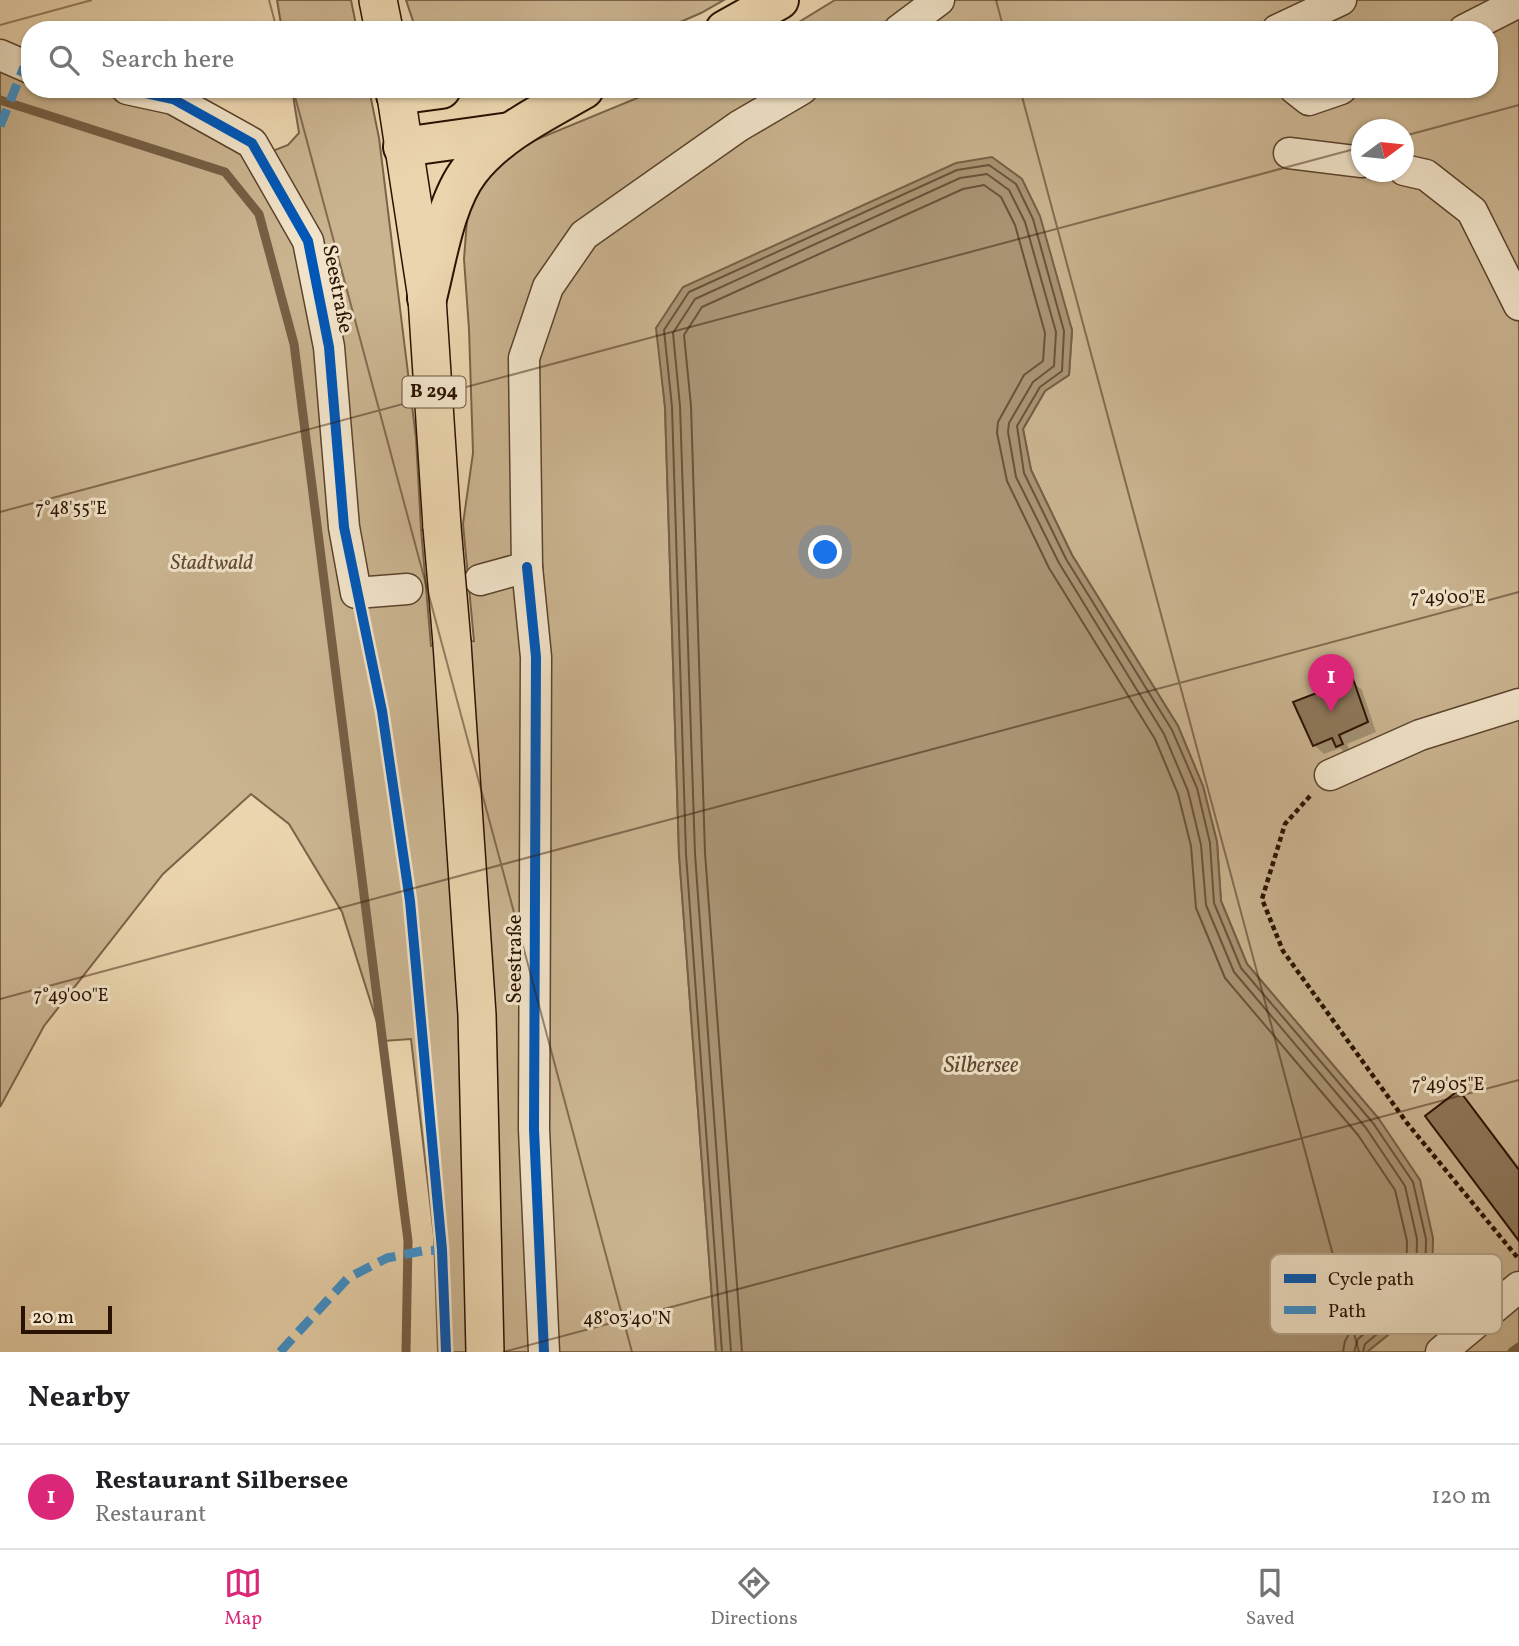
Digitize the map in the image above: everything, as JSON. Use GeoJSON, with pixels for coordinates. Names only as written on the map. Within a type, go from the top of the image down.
{"type":"FeatureCollection","features":[{"type":"Feature","properties":{"kind":"highway"},"geometry":{"type":"LineString","coordinates":[[741,21],[779,0]]}},
{"type":"Feature","properties":{"kind":"highway"},"geometry":{"type":"LineString","coordinates":[[428,298],[453,204],[469,171],[510,132],[569,98]]}},
{"type":"Feature","properties":{"kind":"highway"},"geometry":{"type":"LineString","coordinates":[[404,148],[510,132]]}},
{"type":"Feature","properties":{"kind":"main road"},"geometry":{"type":"LineString","coordinates":[[378,0],[382,21]]}},
{"type":"Feature","properties":{"kind":"main road","name":"B 294"},"geometry":{"type":"LineString","coordinates":[[396,98],[428,298],[477,1015],[485,1352]]}},
{"type":"Feature","properties":{"kind":"street"},"geometry":{"type":"LineString","coordinates":[[912,21],[939,0]]}},
{"type":"Feature","properties":{"kind":"street"},"geometry":{"type":"LineString","coordinates":[[1296,21],[1341,0]]}},
{"type":"Feature","properties":{"kind":"street"},"geometry":{"type":"LineString","coordinates":[[1482,21],[1519,2]]}},
{"type":"Feature","properties":{"kind":"street"},"geometry":{"type":"LineString","coordinates":[[0,55],[21,64]]}},
{"type":"Feature","properties":{"kind":"street","name":"Seestraße"},"geometry":{"type":"LineString","coordinates":[[168,98],[252,144],[308,241],[329,346],[344,527],[356,593],[407,589]]}},
{"type":"Feature","properties":{"kind":"street","name":"Seestraße"},"geometry":{"type":"LineString","coordinates":[[544,1352],[534,1129],[536,657],[527,567],[524,358],[548,287],[584,235],[739,125],[786,98]]}},
{"type":"Feature","properties":{"kind":"street"},"geometry":{"type":"LineString","coordinates":[[1289,153],[1351,161]]}},
{"type":"Feature","properties":{"kind":"street"},"geometry":{"type":"LineString","coordinates":[[1414,172],[1426,174],[1472,211],[1519,304]]}},
{"type":"Feature","properties":{"kind":"street"},"geometry":{"type":"LineString","coordinates":[[480,580],[527,567]]}},
{"type":"Feature","properties":{"kind":"street"},"geometry":{"type":"LineString","coordinates":[[1329,775],[1420,735],[1519,704]]}},
{"type":"Feature","properties":{"kind":"street"},"geometry":{"type":"LineString","coordinates":[[1502,1301],[1519,1287]]}},
{"type":"Feature","properties":{"kind":"street"},"geometry":{"type":"LineString","coordinates":[[1441,1352],[1463,1334]]}},
{"type":"Feature","properties":{"kind":"path"},"geometry":{"type":"LineString","coordinates":[[1329,775],[1285,824],[1262,899],[1283,951],[1407,1123],[1519,1259]]}},
{"type":"Feature","properties":{"kind":"green space"},"geometry":{"type":"Polygon","coordinates":[[[277,0],[351,0],[355,21],[280,21],[277,0]]]}},
{"type":"Feature","properties":{"kind":"green space"},"geometry":{"type":"Polygon","coordinates":[[[406,0],[724,0],[683,21],[413,21],[406,0]]]}},
{"type":"Feature","properties":{"kind":"green space","name":"Stadtwald"},"geometry":{"type":"Polygon","coordinates":[[[835,0],[1519,0],[1519,1352],[1367,1352],[1389,1334],[1502,1334],[1502,1254],[1421,1254],[1379,1119],[1247,964],[1221,901],[1217,842],[1203,786],[1178,726],[1072,555],[1031,470],[1023,429],[1045,391],[1069,375],[1072,330],[1065,311],[657,328],[665,407],[679,854],[716,1352],[438,1352],[434,1236],[411,1039],[383,1041],[342,912],[289,824],[251,794],[163,874],[44,1026],[0,1107],[0,62],[21,70],[21,98],[115,98],[175,115],[252,159],[288,145],[299,133],[293,98],[371,98],[379,138],[416,438],[431,646],[474,641],[463,524],[473,453],[464,259],[468,207],[483,180],[523,145],[637,98],[1498,98],[1498,21],[801,21],[835,0]]]}},
{"type":"Feature","properties":{"kind":"water","name":"Silbersee"},"geometry":{"type":"Polygon","coordinates":[[[992,157],[1022,179],[1040,216],[1072,330],[1069,375],[1045,391],[1023,429],[1031,470],[1072,555],[1178,726],[1203,786],[1217,842],[1221,901],[1247,964],[1379,1119],[1420,1180],[1433,1238],[1433,1254],[1270,1254],[1270,1334],[1389,1334],[1367,1352],[716,1352],[679,854],[665,407],[656,328],[683,287],[956,163],[992,157]]]}},
{"type":"Feature","properties":{"kind":"building"},"geometry":{"type":"Polygon","coordinates":[[[1353,679],[1368,722],[1339,735],[1343,744],[1336,747],[1332,738],[1313,746],[1293,702],[1353,679]]]}},
{"type":"Feature","properties":{"kind":"building"},"geometry":{"type":"Polygon","coordinates":[[[1459,1090],[1519,1170],[1519,1241],[1425,1116],[1459,1090]]]}},
{"type":"Feature","properties":{"kind":"waterway"},"geometry":{"type":"LineString","coordinates":[[0,100],[225,172],[259,214],[294,344],[408,1241],[406,1352]]}},
{"type":"Feature","properties":{"kind":"waterway"},"geometry":{"type":"LineString","coordinates":[[1512,1352],[1519,1347]]}},
{"type":"Feature","properties":{"kind":"marked path"},"geometry":{"type":"LineString","coordinates":[[0,126],[21,74]]}},
{"type":"Feature","properties":{"kind":"marked path"},"geometry":{"type":"LineString","coordinates":[[280,1352],[348,1278],[387,1258],[442,1250]]}},
{"type":"Feature","properties":{"kind":"cycle path"},"geometry":{"type":"LineString","coordinates":[[168,98],[252,143],[308,241],[329,347],[344,527],[382,711],[410,901],[442,1250],[446,1352]]}},
{"type":"Feature","properties":{"kind":"cycle path"},"geometry":{"type":"LineString","coordinates":[[527,567],[536,657],[534,1129],[544,1352]]}},
{"type":"Feature","properties":{"kind":"place","name":"Restaurant Silbersee"},"geometry":{"type":"Point","coordinates":[1331,712]}}]}
